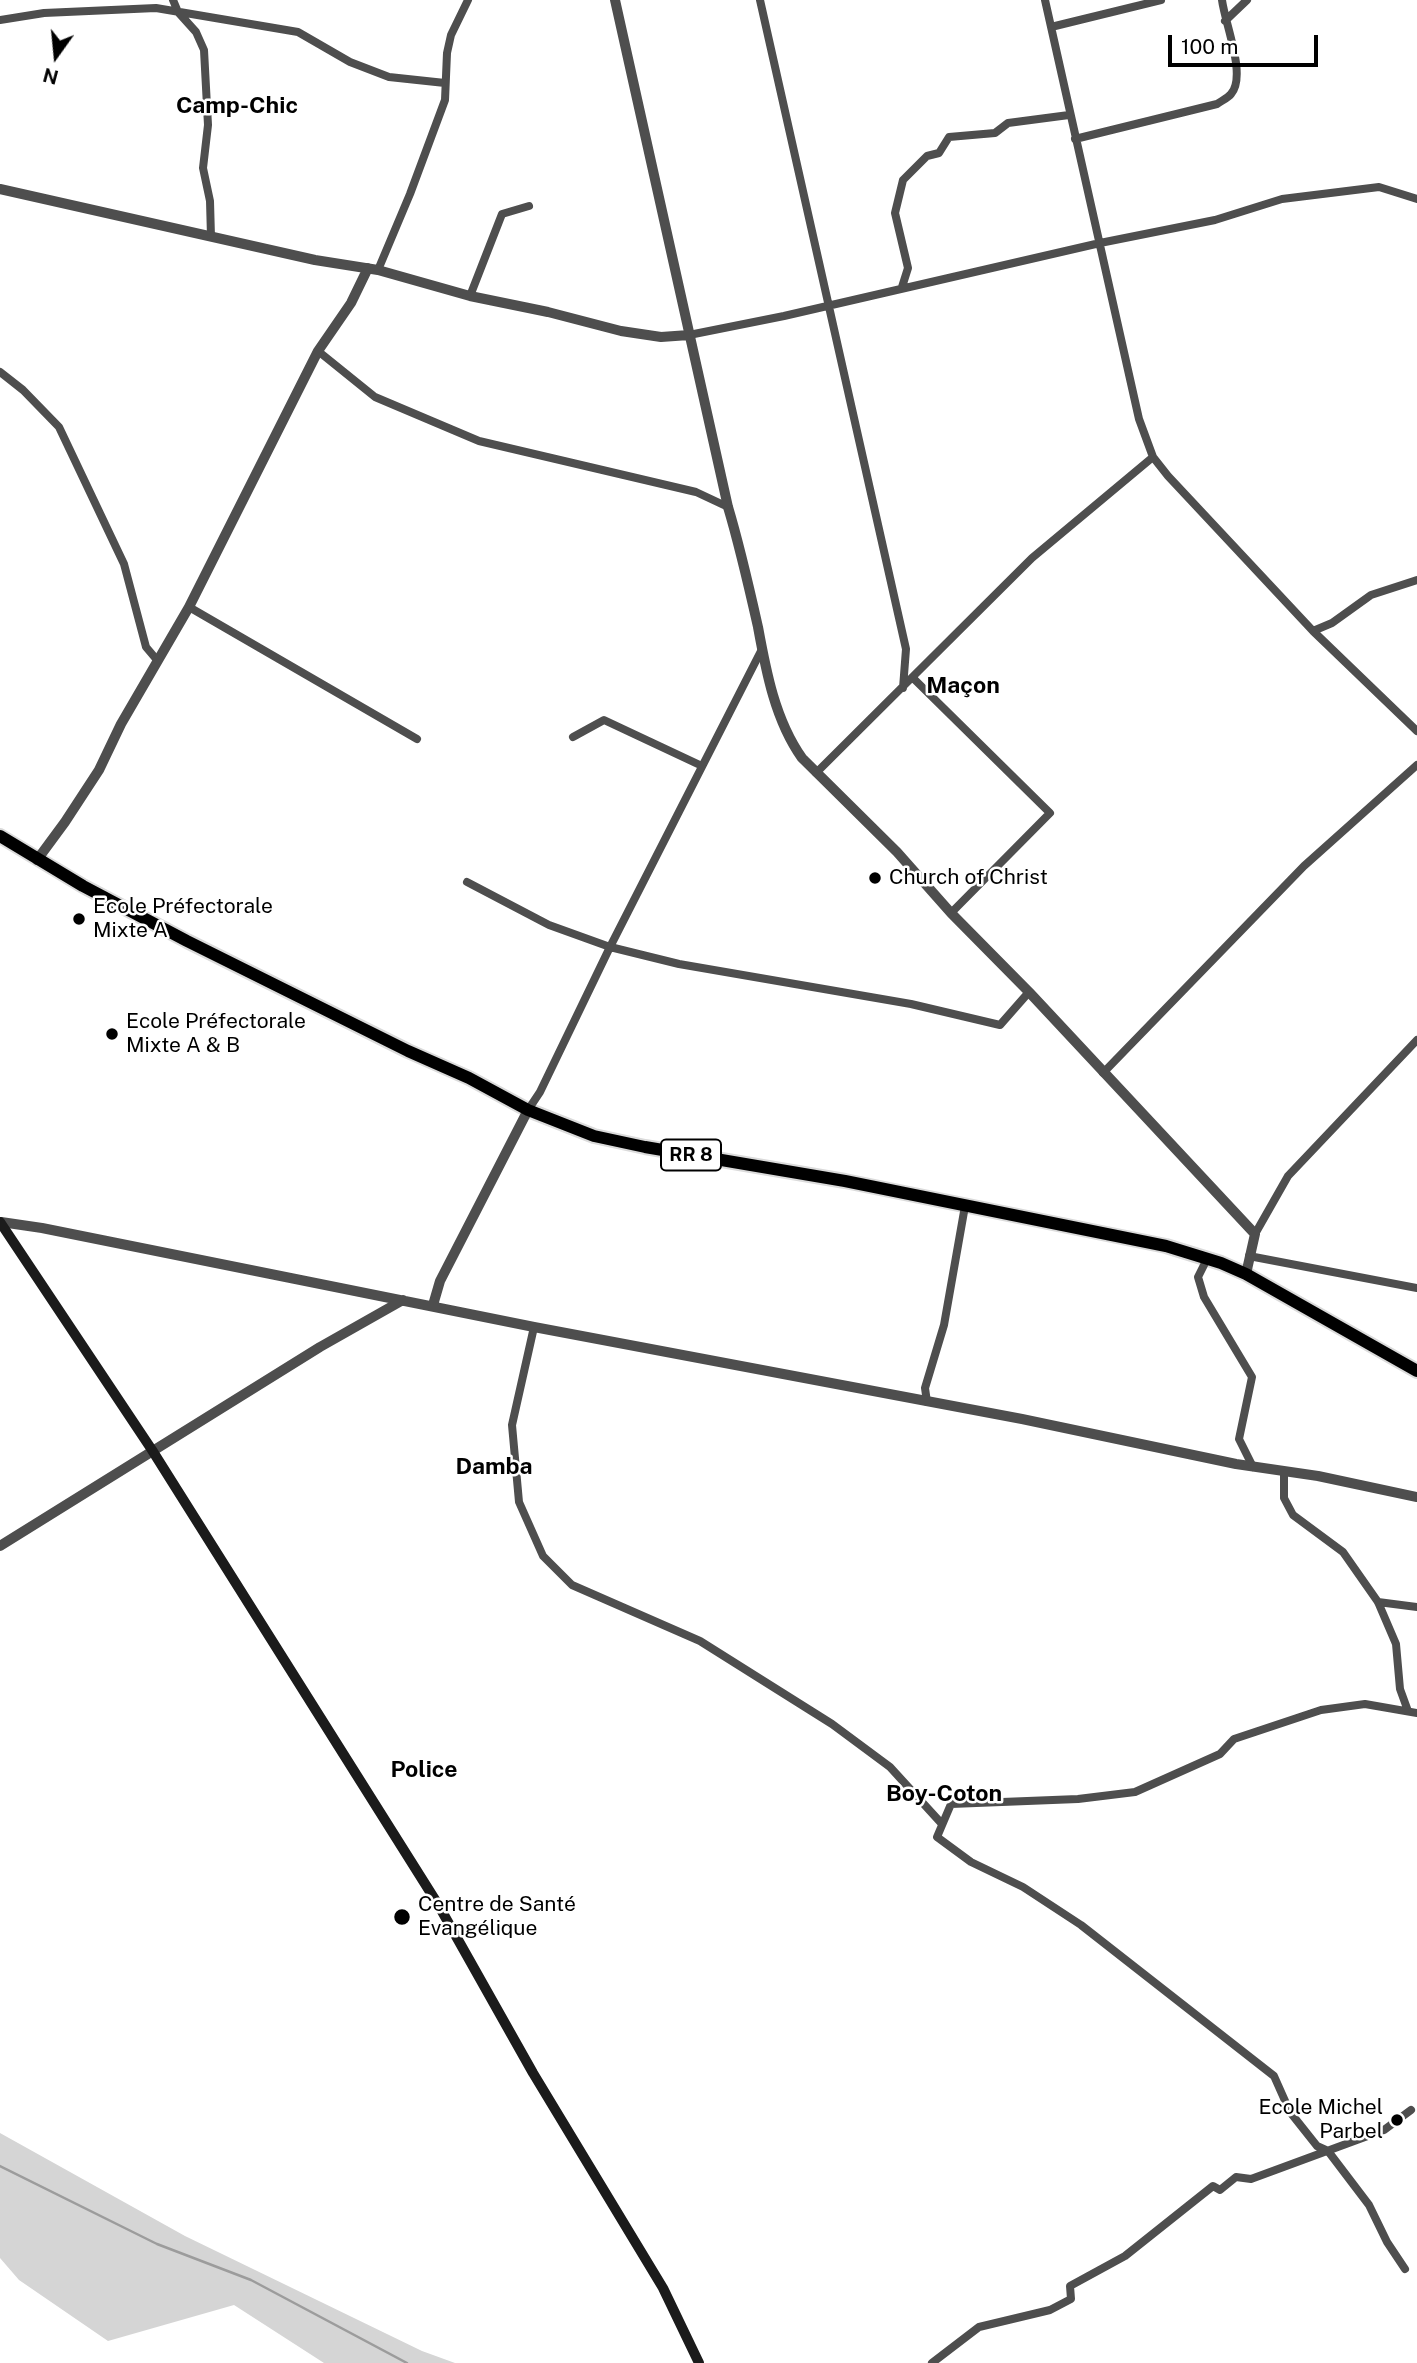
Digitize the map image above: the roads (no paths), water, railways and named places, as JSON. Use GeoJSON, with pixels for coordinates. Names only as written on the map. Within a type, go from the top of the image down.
{"type":"FeatureCollection","features":[{"type":"Feature","properties":{"kind":"main road","name":"RR 8"},"geometry":{"type":"LineString","coordinates":[[0,836],[37,860],[175,934],[408,1051],[469,1078],[528,1110],[594,1136],[845,1181],[1166,1246],[1246,1274],[1417,1371]]}},
{"type":"Feature","properties":{"kind":"main road"},"geometry":{"type":"LineString","coordinates":[[0,1222],[152,1450],[439,1906],[533,2073],[663,2288],[699,2363]]}},
{"type":"Feature","properties":{"kind":"street"},"geometry":{"type":"LineString","coordinates":[[173,0],[178,12],[197,32],[204,50],[208,125],[203,168],[210,201],[211,237]]}},
{"type":"Feature","properties":{"kind":"street"},"geometry":{"type":"LineString","coordinates":[[37,860],[99,770],[157,660],[189,607],[318,351],[373,269],[398,226],[445,100],[451,36],[468,0]]}},
{"type":"Feature","properties":{"kind":"street"},"geometry":{"type":"LineString","coordinates":[[615,0],[728,507],[741,552],[761,651],[790,742],[816,773],[897,852],[951,913],[1029,992],[1255,1234]]}},
{"type":"Feature","properties":{"kind":"street"},"geometry":{"type":"LineString","coordinates":[[760,0],[906,649],[903,688]]}},
{"type":"Feature","properties":{"kind":"street"},"geometry":{"type":"LineString","coordinates":[[1045,0],[1139,419],[1153,457],[1313,631],[1417,731]]}},
{"type":"Feature","properties":{"kind":"street"},"geometry":{"type":"LineString","coordinates":[[1051,27],[1160,0]]}},
{"type":"Feature","properties":{"kind":"street"},"geometry":{"type":"LineString","coordinates":[[1075,139],[1217,104],[1232,93],[1239,69],[1225,21],[1222,0]]}},
{"type":"Feature","properties":{"kind":"street"},"geometry":{"type":"LineString","coordinates":[[1225,21],[1247,0]]}},
{"type":"Feature","properties":{"kind":"street"},"geometry":{"type":"LineString","coordinates":[[0,20],[44,12],[156,8],[298,32],[350,62],[389,77],[445,83]]}},
{"type":"Feature","properties":{"kind":"street"},"geometry":{"type":"LineString","coordinates":[[902,287],[908,268],[895,213],[903,180],[927,156],[939,152],[949,137],[995,133],[1008,123],[1069,115]]}},
{"type":"Feature","properties":{"kind":"street"},"geometry":{"type":"LineString","coordinates":[[0,188],[315,260],[373,269],[470,296],[621,331],[661,337],[690,335],[785,316],[902,287],[1215,220],[1282,199],[1378,187],[1417,199]]}},
{"type":"Feature","properties":{"kind":"street"},"geometry":{"type":"LineString","coordinates":[[470,296],[502,214],[529,206]]}},
{"type":"Feature","properties":{"kind":"street"},"geometry":{"type":"LineString","coordinates":[[318,351],[375,397],[479,441],[696,492],[728,507]]}},
{"type":"Feature","properties":{"kind":"street"},"geometry":{"type":"LineString","coordinates":[[0,372],[23,390],[59,427],[124,564],[146,647],[157,660]]}},
{"type":"Feature","properties":{"kind":"street"},"geometry":{"type":"LineString","coordinates":[[816,773],[1032,558],[1153,457]]}},
{"type":"Feature","properties":{"kind":"street"},"geometry":{"type":"LineString","coordinates":[[1313,631],[1332,623],[1371,595],[1417,580]]}},
{"type":"Feature","properties":{"kind":"street"},"geometry":{"type":"LineString","coordinates":[[189,607],[417,739]]}},
{"type":"Feature","properties":{"kind":"street"},"geometry":{"type":"LineString","coordinates":[[433,1305],[440,1282],[528,1110],[540,1092],[610,947],[761,651]]}},
{"type":"Feature","properties":{"kind":"street"},"geometry":{"type":"LineString","coordinates":[[913,678],[1050,813],[951,913]]}},
{"type":"Feature","properties":{"kind":"street"},"geometry":{"type":"LineString","coordinates":[[573,737],[604,720],[702,766]]}},
{"type":"Feature","properties":{"kind":"street"},"geometry":{"type":"LineString","coordinates":[[1103,1073],[1304,866],[1417,765]]}},
{"type":"Feature","properties":{"kind":"street"},"geometry":{"type":"LineString","coordinates":[[467,882],[549,925],[610,947],[679,964],[911,1004],[1000,1025],[1029,992]]}},
{"type":"Feature","properties":{"kind":"street"},"geometry":{"type":"LineString","coordinates":[[1246,1274],[1255,1234],[1288,1176],[1417,1040]]}},
{"type":"Feature","properties":{"kind":"street"},"geometry":{"type":"LineString","coordinates":[[927,1402],[925,1388],[944,1325],[965,1206]]}},
{"type":"Feature","properties":{"kind":"street"},"geometry":{"type":"LineString","coordinates":[[0,1222],[42,1228],[534,1327],[1417,1497]]}},
{"type":"Feature","properties":{"kind":"street"},"geometry":{"type":"LineString","coordinates":[[1249,1256],[1417,1288]]}},
{"type":"Feature","properties":{"kind":"street"},"geometry":{"type":"LineString","coordinates":[[1207,1259],[1198,1277],[1204,1297],[1252,1377],[1239,1439],[1253,1467]]}},
{"type":"Feature","properties":{"kind":"street"},"geometry":{"type":"LineString","coordinates":[[0,1546],[320,1347],[403,1300]]}},
{"type":"Feature","properties":{"kind":"street"},"geometry":{"type":"LineString","coordinates":[[534,1327],[512,1424],[519,1502],[543,1556],[572,1585],[700,1641],[832,1724],[890,1767],[942,1824]]}},
{"type":"Feature","properties":{"kind":"street"},"geometry":{"type":"LineString","coordinates":[[1284,1471],[1284,1498],[1293,1515],[1343,1552],[1378,1602],[1396,1643],[1400,1689],[1412,1712]]}},
{"type":"Feature","properties":{"kind":"street"},"geometry":{"type":"LineString","coordinates":[[1378,1602],[1417,1607]]}},
{"type":"Feature","properties":{"kind":"street"},"geometry":{"type":"LineString","coordinates":[[1405,2269],[1387,2242],[1369,2205],[1328,2151],[1317,2146],[1290,2112],[1274,2076],[1081,1925],[1023,1887],[971,1861],[937,1837],[951,1804],[1078,1799],[1135,1792],[1220,1754],[1234,1739],[1321,1710],[1365,1704],[1412,1712]]}},
{"type":"Feature","properties":{"kind":"street"},"geometry":{"type":"LineString","coordinates":[[932,2363],[979,2327],[1050,2310],[1071,2299],[1070,2286],[1125,2256],[1213,2186],[1220,2190],[1236,2177],[1251,2179],[1384,2130],[1411,2110]]}},
{"type":"Feature","properties":{"kind":"waterway"},"geometry":{"type":"LineString","coordinates":[[0,2166],[157,2244],[251,2280],[407,2363]]}},
{"type":"Feature","properties":{"kind":"place","name":"Church of Christ"},"geometry":{"type":"Point","coordinates":[875,878]}},
{"type":"Feature","properties":{"kind":"place","name":"Ecole Préfectorale Mixte A"},"geometry":{"type":"Point","coordinates":[79,919]}},
{"type":"Feature","properties":{"kind":"place","name":"Ecole Préfectorale Mixte A & B"},"geometry":{"type":"Point","coordinates":[112,1034]}},
{"type":"Feature","properties":{"kind":"place","name":"Centre de Santé Evangélique"},"geometry":{"type":"Point","coordinates":[402,1917]}},
{"type":"Feature","properties":{"kind":"place","name":"Ecole Michel Parbel"},"geometry":{"type":"Point","coordinates":[1397,2120]}},
{"type":"Feature","properties":{"kind":"district","name":"Camp-Chic"},"geometry":{"type":"Point","coordinates":[237,106]}},
{"type":"Feature","properties":{"kind":"district","name":"Maçon"},"geometry":{"type":"Point","coordinates":[963,686]}},
{"type":"Feature","properties":{"kind":"district","name":"Damba"},"geometry":{"type":"Point","coordinates":[494,1467]}},
{"type":"Feature","properties":{"kind":"district","name":"Police"},"geometry":{"type":"Point","coordinates":[424,1770]}},
{"type":"Feature","properties":{"kind":"district","name":"Boy-Coton"},"geometry":{"type":"Point","coordinates":[944,1794]}}]}
